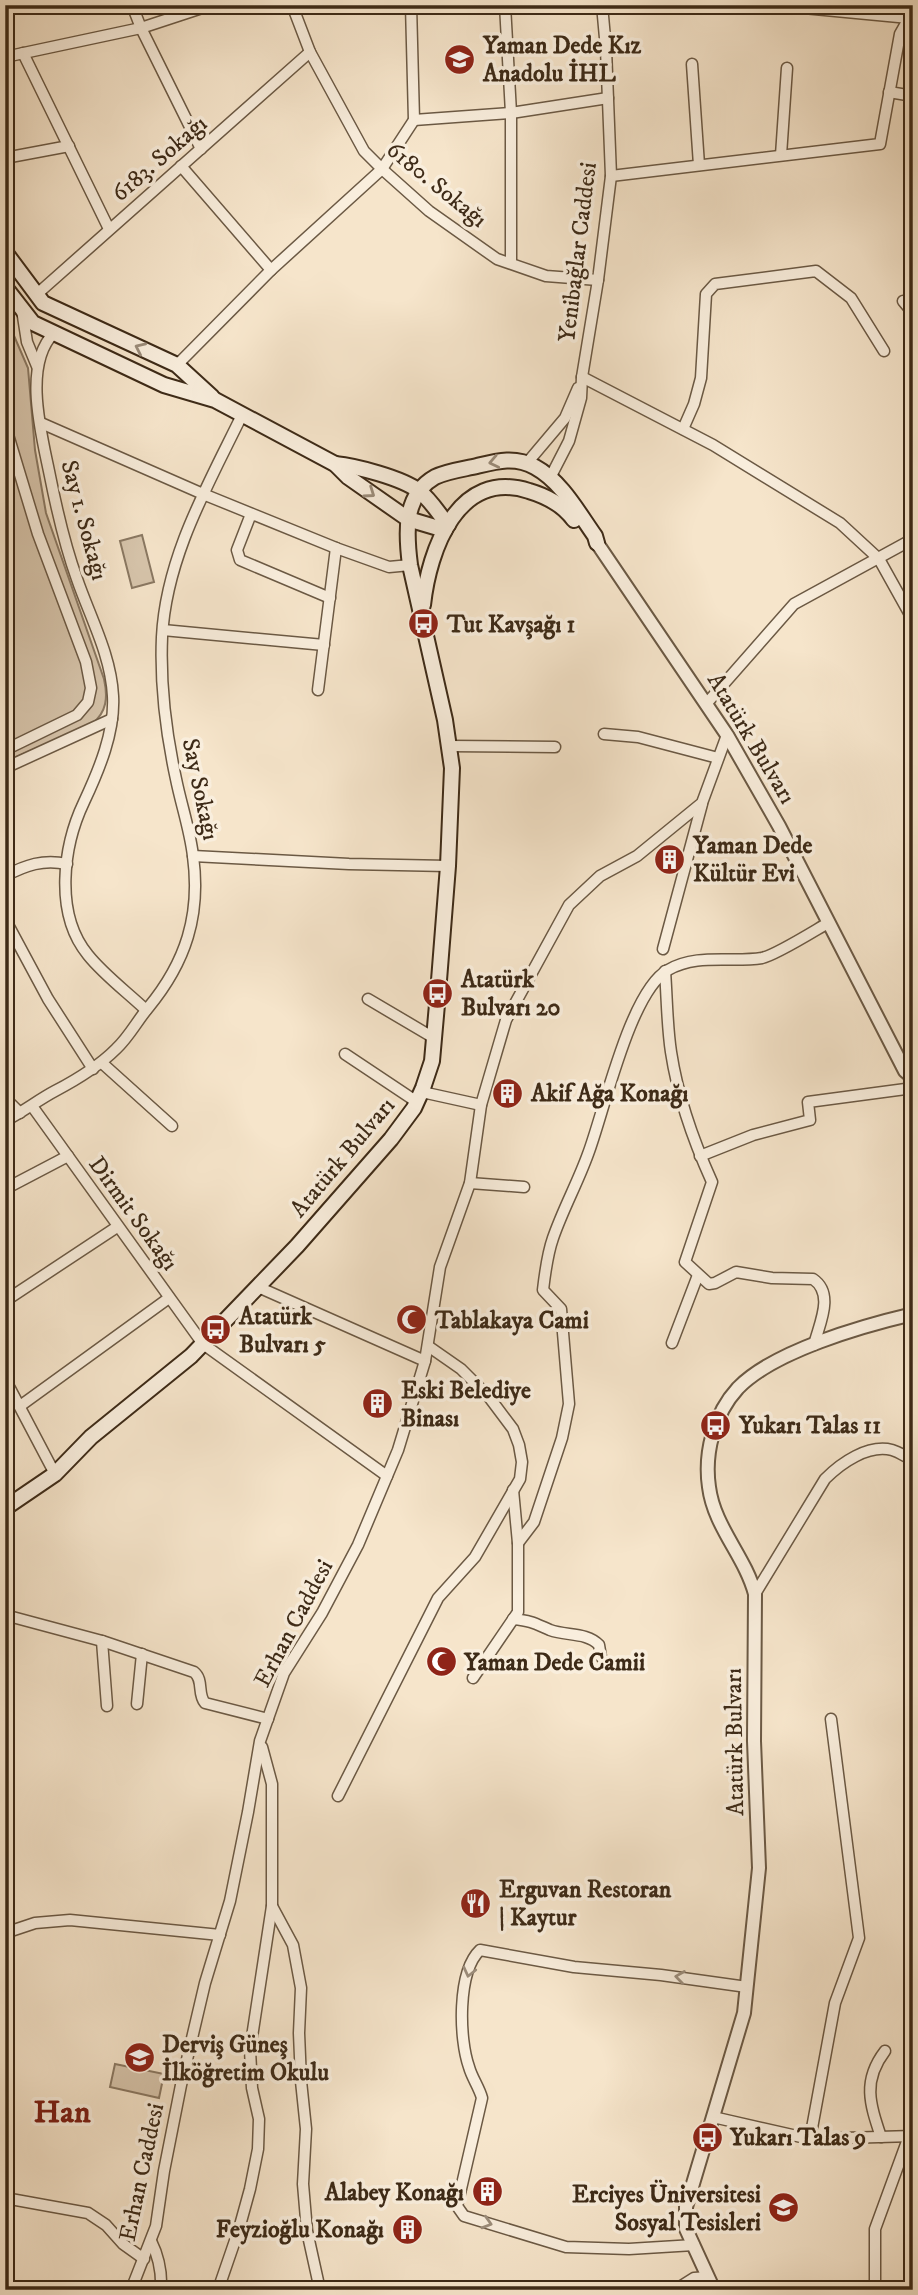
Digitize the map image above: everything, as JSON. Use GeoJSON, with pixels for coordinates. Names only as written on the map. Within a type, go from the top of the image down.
{"type":"FeatureCollection","features":[{"type":"Feature","properties":{"kind":"main road"},"geometry":{"type":"LineString","coordinates":[[5,252],[43,303],[177,365],[215,400]]}},
{"type":"Feature","properties":{"kind":"main road"},"geometry":{"type":"LineString","coordinates":[[5,287],[33,323],[164,385],[215,400],[335,464],[348,477],[408,519],[447,527]]}},
{"type":"Feature","properties":{"kind":"main road"},"geometry":{"type":"LineString","coordinates":[[424,624],[410,565],[406,536],[408,519],[420,491],[442,474],[504,460],[527,463],[550,478],[595,536],[597,543]]}},
{"type":"Feature","properties":{"kind":"main road"},"geometry":{"type":"LineString","coordinates":[[527,463],[528,491]]}},
{"type":"Feature","properties":{"kind":"main road"},"geometry":{"type":"LineString","coordinates":[[335,464],[351,466],[420,491],[447,527]]}},
{"type":"Feature","properties":{"kind":"main road"},"geometry":{"type":"LineString","coordinates":[[528,491],[550,478]]}},
{"type":"Feature","properties":{"kind":"main road"},"geometry":{"type":"LineString","coordinates":[[424,624],[422,612],[431,561],[447,527],[464,503],[480,492],[497,488],[528,491],[559,505],[569,513],[589,539],[597,543]]}},
{"type":"Feature","properties":{"kind":"main road","name":"Atatürk Bulvarı"},"geometry":{"type":"LineString","coordinates":[[5,1508],[55,1474],[91,1437],[191,1356],[315,1226],[391,1139],[419,1097],[432,1061],[452,786],[450,746],[424,624]]}},
{"type":"Feature","properties":{"kind":"street"},"geometry":{"type":"LineString","coordinates":[[132,5],[201,149]]}},
{"type":"Feature","properties":{"kind":"street"},"geometry":{"type":"LineString","coordinates":[[5,57],[141,28],[211,5]]}},
{"type":"Feature","properties":{"kind":"street"},"geometry":{"type":"LineString","coordinates":[[177,365],[271,270],[382,169],[414,120],[411,5]]}},
{"type":"Feature","properties":{"kind":"street"},"geometry":{"type":"LineString","coordinates":[[505,5],[511,113],[511,263]]}},
{"type":"Feature","properties":{"kind":"street","name":"Yenibağlar Caddesi"},"geometry":{"type":"LineString","coordinates":[[582,377],[611,176],[602,5]]}},
{"type":"Feature","properties":{"kind":"street"},"geometry":{"type":"LineString","coordinates":[[611,176],[880,144],[900,34],[911,14],[772,5]]}},
{"type":"Feature","properties":{"kind":"street","name":"6180. Sokağı"},"geometry":{"type":"LineString","coordinates":[[294,6],[310,52],[365,151],[382,169],[429,211],[497,258],[546,276],[598,280]]}},
{"type":"Feature","properties":{"kind":"street","name":"6183. Sokağı"},"geometry":{"type":"LineString","coordinates":[[36,295],[310,52]]}},
{"type":"Feature","properties":{"kind":"street"},"geometry":{"type":"LineString","coordinates":[[23,53],[109,229]]}},
{"type":"Feature","properties":{"kind":"street"},"geometry":{"type":"LineString","coordinates":[[692,64],[699,165]]}},
{"type":"Feature","properties":{"kind":"street"},"geometry":{"type":"LineString","coordinates":[[781,155],[787,68]]}},
{"type":"Feature","properties":{"kind":"street"},"geometry":{"type":"LineString","coordinates":[[889,92],[913,96]]}},
{"type":"Feature","properties":{"kind":"street"},"geometry":{"type":"LineString","coordinates":[[414,120],[511,113],[608,98]]}},
{"type":"Feature","properties":{"kind":"street"},"geometry":{"type":"LineString","coordinates":[[5,158],[69,146]]}},
{"type":"Feature","properties":{"kind":"street"},"geometry":{"type":"LineString","coordinates":[[181,166],[271,270]]}},
{"type":"Feature","properties":{"kind":"street"},"geometry":{"type":"LineString","coordinates":[[683,429],[701,378],[706,294],[715,284],[816,271],[851,298],[884,351]]}},
{"type":"Feature","properties":{"kind":"street"},"geometry":{"type":"LineString","coordinates":[[903,300],[913,313]]}},
{"type":"Feature","properties":{"kind":"street"},"geometry":{"type":"LineString","coordinates":[[22,310],[26,342],[37,366]]}},
{"type":"Feature","properties":{"kind":"street"},"geometry":{"type":"LineString","coordinates":[[37,366],[41,351],[54,333]]}},
{"type":"Feature","properties":{"kind":"street","name":"Say 1. Sokağı"},"geometry":{"type":"LineString","coordinates":[[37,366],[41,424],[61,525],[77,580],[110,670],[113,695],[112,719],[98,771],[74,827],[67,864],[69,910],[88,956],[146,1010]]}},
{"type":"Feature","properties":{"kind":"street"},"geometry":{"type":"LineString","coordinates":[[582,377],[713,445],[840,523],[879,559],[913,620]]}},
{"type":"Feature","properties":{"kind":"street"},"geometry":{"type":"LineString","coordinates":[[527,463],[565,418],[582,377]]}},
{"type":"Feature","properties":{"kind":"street"},"geometry":{"type":"LineString","coordinates":[[550,478],[575,426],[582,377]]}},
{"type":"Feature","properties":{"kind":"street","name":"Say Sokağı"},"geometry":{"type":"LineString","coordinates":[[5,1121],[97,1066],[128,1037],[172,976],[188,939],[195,902],[193,856],[169,744],[163,687],[166,601],[174,566],[203,494],[242,415]]}},
{"type":"Feature","properties":{"kind":"street"},"geometry":{"type":"LineString","coordinates":[[41,424],[335,548],[389,567],[410,565]]}},
{"type":"Feature","properties":{"kind":"street"},"geometry":{"type":"LineString","coordinates":[[5,425],[38,534],[86,662],[91,688],[88,702],[77,715],[5,750]]}},
{"type":"Feature","properties":{"kind":"street"},"geometry":{"type":"LineString","coordinates":[[251,514],[237,550],[240,561],[330,597]]}},
{"type":"Feature","properties":{"kind":"street"},"geometry":{"type":"LineString","coordinates":[[706,703],[794,604],[913,539]]}},
{"type":"Feature","properties":{"kind":"street","name":"Atatürk Bulvarı"},"geometry":{"type":"LineString","coordinates":[[597,543],[727,735],[779,826],[899,1059],[913,1078]]}},
{"type":"Feature","properties":{"kind":"street"},"geometry":{"type":"LineString","coordinates":[[318,690],[335,548]]}},
{"type":"Feature","properties":{"kind":"street"},"geometry":{"type":"LineString","coordinates":[[163,631],[324,645]]}},
{"type":"Feature","properties":{"kind":"street"},"geometry":{"type":"LineString","coordinates":[[5,768],[112,719]]}},
{"type":"Feature","properties":{"kind":"street"},"geometry":{"type":"LineString","coordinates":[[604,734],[638,737],[719,758]]}},
{"type":"Feature","properties":{"kind":"street"},"geometry":{"type":"LineString","coordinates":[[663,949],[702,803],[727,735]]}},
{"type":"Feature","properties":{"kind":"street"},"geometry":{"type":"LineString","coordinates":[[450,746],[555,747]]}},
{"type":"Feature","properties":{"kind":"street","name":"Erhan Caddesi"},"geometry":{"type":"LineString","coordinates":[[131,2290],[156,2226],[181,2085],[205,1983],[230,1901],[260,1741],[284,1673],[322,1614],[358,1545],[398,1450],[425,1360],[440,1268],[470,1183],[481,1105],[506,1020],[569,905],[600,876],[637,856],[702,803]]}},
{"type":"Feature","properties":{"kind":"street"},"geometry":{"type":"LineString","coordinates":[[193,856],[448,866]]}},
{"type":"Feature","properties":{"kind":"street"},"geometry":{"type":"LineString","coordinates":[[5,876],[39,862],[67,864]]}},
{"type":"Feature","properties":{"kind":"street"},"geometry":{"type":"LineString","coordinates":[[5,919],[48,999],[97,1066],[172,1126]]}},
{"type":"Feature","properties":{"kind":"street"},"geometry":{"type":"LineString","coordinates":[[518,1543],[534,1522],[562,1438],[569,1404],[561,1309],[543,1290],[547,1259],[589,1152],[629,1029],[653,981],[679,964],[764,958],[828,923]]}},
{"type":"Feature","properties":{"kind":"street"},"geometry":{"type":"LineString","coordinates":[[665,971],[671,1051],[677,1082],[692,1138],[712,1182],[685,1262],[706,1282],[712,1284],[736,1272],[772,1278],[813,1279],[821,1286],[825,1295],[814,1345]]}},
{"type":"Feature","properties":{"kind":"street"},"geometry":{"type":"LineString","coordinates":[[368,999],[434,1038]]}},
{"type":"Feature","properties":{"kind":"street"},"geometry":{"type":"LineString","coordinates":[[345,1054],[419,1097],[481,1105]]}},
{"type":"Feature","properties":{"kind":"street"},"geometry":{"type":"LineString","coordinates":[[700,1156],[753,1135],[810,1120],[808,1102],[913,1088]]}},
{"type":"Feature","properties":{"kind":"street"},"geometry":{"type":"LineString","coordinates":[[5,1098],[20,1113]]}},
{"type":"Feature","properties":{"kind":"street","name":"Dirmit Sokağı"},"geometry":{"type":"LineString","coordinates":[[32,1106],[203,1344],[387,1476]]}},
{"type":"Feature","properties":{"kind":"street"},"geometry":{"type":"LineString","coordinates":[[5,1189],[68,1156]]}},
{"type":"Feature","properties":{"kind":"street"},"geometry":{"type":"LineString","coordinates":[[470,1183],[524,1187]]}},
{"type":"Feature","properties":{"kind":"street"},"geometry":{"type":"LineString","coordinates":[[5,1301],[117,1227]]}},
{"type":"Feature","properties":{"kind":"street"},"geometry":{"type":"LineString","coordinates":[[672,1343],[698,1275]]}},
{"type":"Feature","properties":{"kind":"street"},"geometry":{"type":"LineString","coordinates":[[258,1287],[425,1360]]}},
{"type":"Feature","properties":{"kind":"street"},"geometry":{"type":"LineString","coordinates":[[20,1406],[169,1298]]}},
{"type":"Feature","properties":{"kind":"street","name":"Atatürk Bulvarı"},"geometry":{"type":"LineString","coordinates":[[714,2290],[686,2230],[685,2207],[744,2013],[760,1868],[754,1741],[755,1594],[750,1575],[718,1519],[709,1488],[707,1455],[725,1405],[739,1387],[767,1367],[862,1326],[913,1314]]}},
{"type":"Feature","properties":{"kind":"street"},"geometry":{"type":"LineString","coordinates":[[338,1796],[439,1598],[475,1557],[520,1479],[522,1462],[513,1429],[489,1397],[461,1369],[428,1346]]}},
{"type":"Feature","properties":{"kind":"street"},"geometry":{"type":"LineString","coordinates":[[5,1379],[55,1474]]}},
{"type":"Feature","properties":{"kind":"street"},"geometry":{"type":"LineString","coordinates":[[5,1379],[55,1474]]}},
{"type":"Feature","properties":{"kind":"street"},"geometry":{"type":"LineString","coordinates":[[755,1594],[825,1479],[838,1467],[864,1453],[883,1450],[891,1450],[913,1460]]}},
{"type":"Feature","properties":{"kind":"street"},"geometry":{"type":"LineString","coordinates":[[473,1678],[518,1612],[518,1543],[513,1490]]}},
{"type":"Feature","properties":{"kind":"street"},"geometry":{"type":"LineString","coordinates":[[5,1615],[102,1641],[197,1674],[201,1697],[208,1705],[268,1719]]}},
{"type":"Feature","properties":{"kind":"street"},"geometry":{"type":"LineString","coordinates":[[513,1619],[534,1621],[552,1631],[590,1638],[599,1645],[601,1657]]}},
{"type":"Feature","properties":{"kind":"street"},"geometry":{"type":"LineString","coordinates":[[102,1641],[107,1706]]}},
{"type":"Feature","properties":{"kind":"street"},"geometry":{"type":"LineString","coordinates":[[137,1704],[142,1654]]}},
{"type":"Feature","properties":{"kind":"street"},"geometry":{"type":"LineString","coordinates":[[810,2139],[835,2003],[859,1938],[831,1719]]}},
{"type":"Feature","properties":{"kind":"street"},"geometry":{"type":"LineString","coordinates":[[218,2290],[242,2216],[258,2149],[259,2119],[252,2088],[250,2050],[272,1906],[272,1784],[260,1741]]}},
{"type":"Feature","properties":{"kind":"street"},"geometry":{"type":"LineString","coordinates":[[272,1906],[293,1945],[301,1989],[299,2033],[306,2129],[303,2184],[307,2231],[320,2290]]}},
{"type":"Feature","properties":{"kind":"street"},"geometry":{"type":"LineString","coordinates":[[5,1933],[35,1923],[70,1920],[220,1935]]}},
{"type":"Feature","properties":{"kind":"street"},"geometry":{"type":"LineString","coordinates":[[694,2245],[629,2249],[566,2247],[464,2216],[457,2206],[482,2098],[469,2068],[460,2010],[472,1958],[480,1950],[574,1967],[747,1987]]}},
{"type":"Feature","properties":{"kind":"street"},"geometry":{"type":"LineString","coordinates":[[881,2137],[869,2096],[870,2077],[885,2051]]}},
{"type":"Feature","properties":{"kind":"street"},"geometry":{"type":"LineString","coordinates":[[713,2117],[810,2139],[911,2136],[876,2229],[875,2288],[858,2290]]}},
{"type":"Feature","properties":{"kind":"street"},"geometry":{"type":"LineString","coordinates":[[5,2198],[88,2213],[106,2225],[123,2244],[144,2259]]}},
{"type":"Feature","properties":{"kind":"street"},"geometry":{"type":"LineString","coordinates":[[151,2241],[160,2265],[162,2290]]}},
{"type":"Feature","properties":{"kind":"street"},"geometry":{"type":"LineString","coordinates":[[675,2290],[694,2278],[708,2277]]}},
{"type":"Feature","properties":{"kind":"shaded area"},"geometry":{"type":"Polygon","coordinates":[[[5,315],[28,368],[35,450],[46,513],[104,679],[106,692],[101,714],[92,724],[5,762],[5,315]]]}},
{"type":"Feature","properties":{"kind":"shaded area"},"geometry":{"type":"Polygon","coordinates":[[[142,535],[154,582],[132,588],[120,541],[142,535]]]}},
{"type":"Feature","properties":{"kind":"shaded area"},"geometry":{"type":"Polygon","coordinates":[[[115,2064],[164,2074],[159,2098],[110,2087],[115,2064]]]}},
{"type":"Feature","properties":{"kind":"place","name":"Yaman Dede Kız Anadolu İHL"},"geometry":{"type":"Point","coordinates":[460,59]}},
{"type":"Feature","properties":{"kind":"place","name":"Tut Kavşağı 1"},"geometry":{"type":"Point","coordinates":[424,624]}},
{"type":"Feature","properties":{"kind":"place","name":"Yaman Dede Kültür Evi"},"geometry":{"type":"Point","coordinates":[670,859]}},
{"type":"Feature","properties":{"kind":"place","name":"Atatürk Bulvarı 20"},"geometry":{"type":"Point","coordinates":[438,993]}},
{"type":"Feature","properties":{"kind":"place","name":"Akif Ağa Konağı"},"geometry":{"type":"Point","coordinates":[508,1093]}},
{"type":"Feature","properties":{"kind":"place","name":"Tablakaya Cami"},"geometry":{"type":"Point","coordinates":[412,1320]}},
{"type":"Feature","properties":{"kind":"place","name":"Atatürk Bulvarı 5"},"geometry":{"type":"Point","coordinates":[216,1330]}},
{"type":"Feature","properties":{"kind":"place","name":"Eski Belediye Binası"},"geometry":{"type":"Point","coordinates":[378,1404]}},
{"type":"Feature","properties":{"kind":"place","name":"Yukarı Talas 11"},"geometry":{"type":"Point","coordinates":[716,1425]}},
{"type":"Feature","properties":{"kind":"place","name":"Yaman Dede Camii"},"geometry":{"type":"Point","coordinates":[441,1662]}},
{"type":"Feature","properties":{"kind":"place","name":"Erguvan Restoran | Kaytur"},"geometry":{"type":"Point","coordinates":[476,1903]}},
{"type":"Feature","properties":{"kind":"place","name":"Derviş Güneş İlköğretim Okulu"},"geometry":{"type":"Point","coordinates":[139,2058]}},
{"type":"Feature","properties":{"kind":"place","name":"Yukarı Talas 9"},"geometry":{"type":"Point","coordinates":[707,2137]}},
{"type":"Feature","properties":{"kind":"place","name":"Alabey Konağı"},"geometry":{"type":"Point","coordinates":[487,2192]}},
{"type":"Feature","properties":{"kind":"place","name":"Erciyes Üniversitesi Sosyal Tesisleri"},"geometry":{"type":"Point","coordinates":[784,2208]}},
{"type":"Feature","properties":{"kind":"place","name":"Feyzioğlu Konağı"},"geometry":{"type":"Point","coordinates":[407,2229]}},
{"type":"Feature","properties":{"kind":"district","name":"Han"},"geometry":{"type":"Point","coordinates":[62,2111]}}]}
